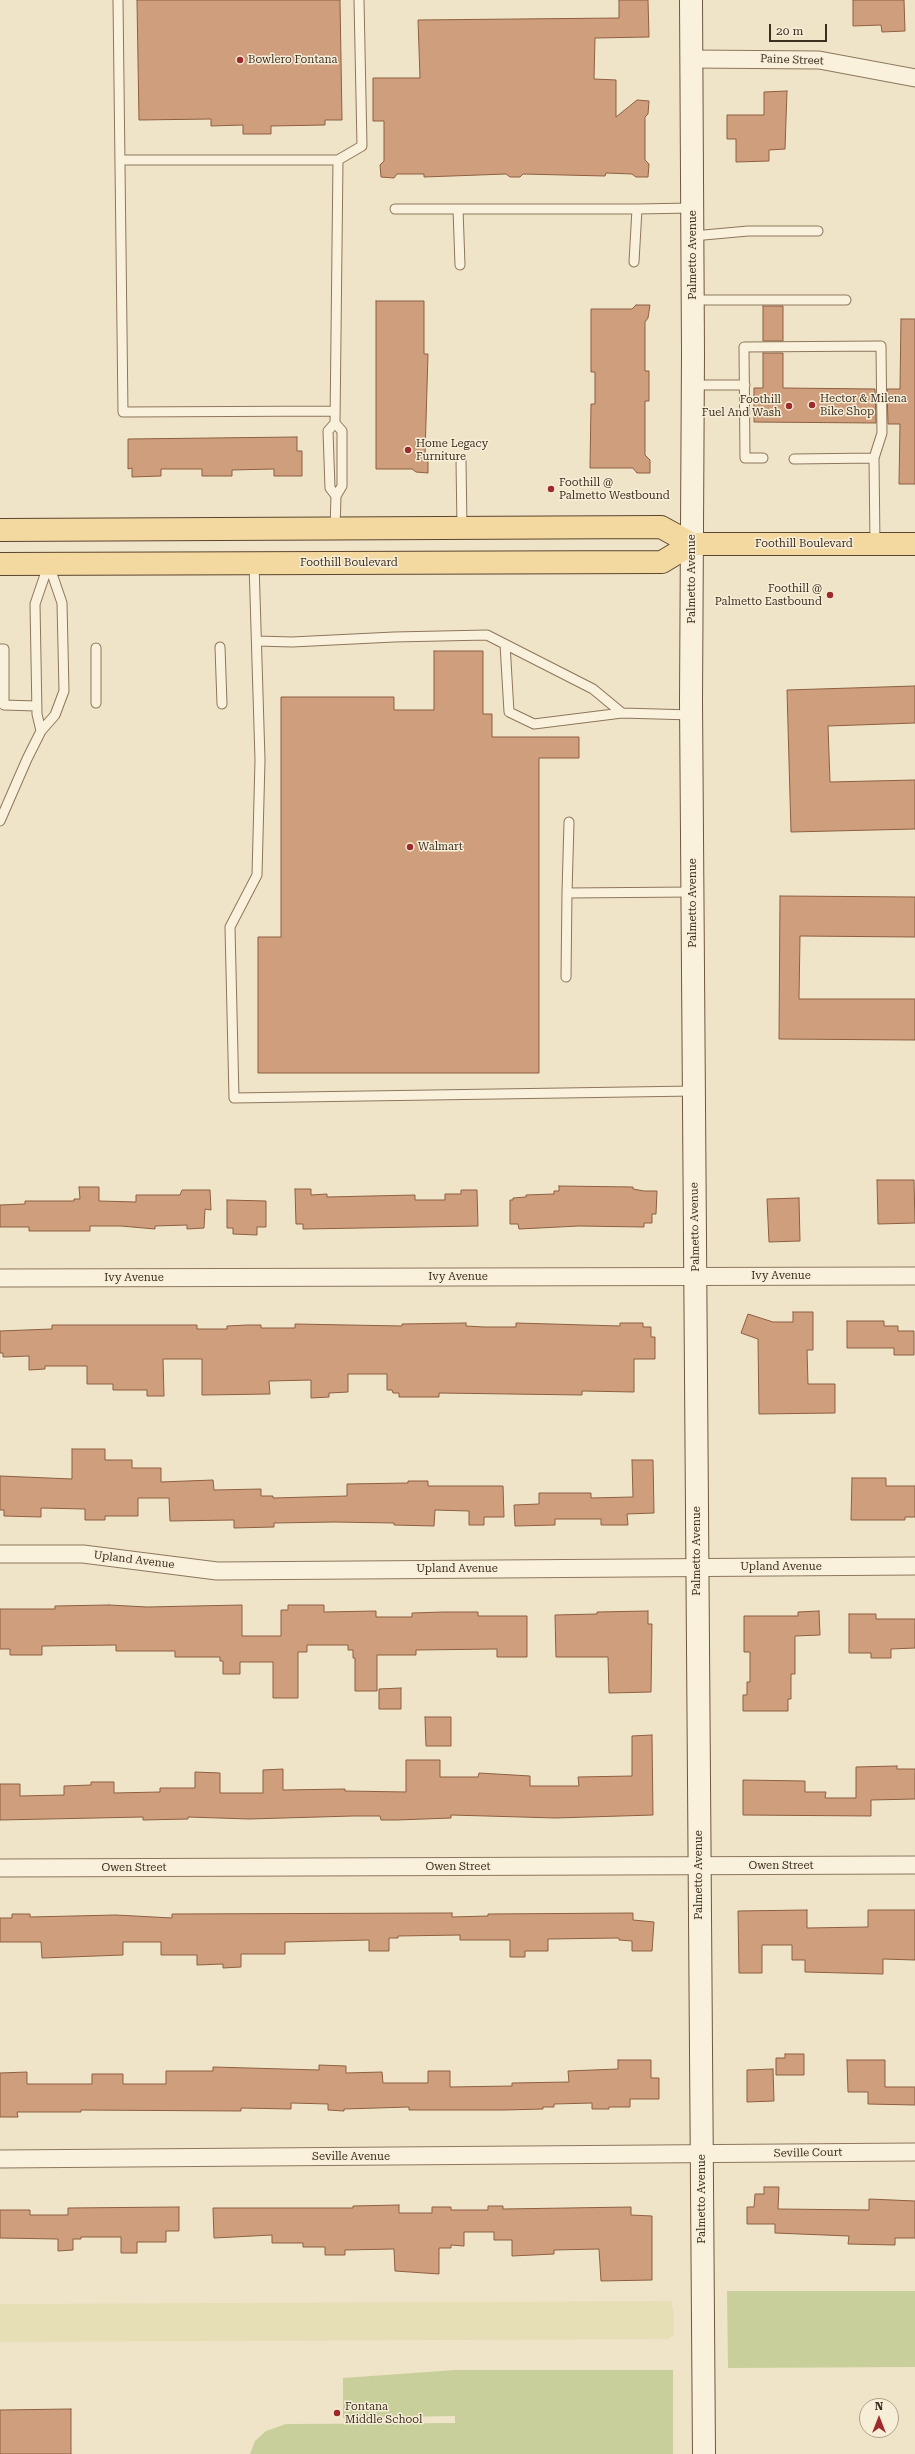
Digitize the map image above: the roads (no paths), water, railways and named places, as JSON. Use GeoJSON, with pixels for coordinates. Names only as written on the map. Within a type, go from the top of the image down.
{"type":"FeatureCollection","features":[{"type":"Feature","properties":{"kind":"main road","name":"Foothill Boulevard"},"geometry":{"type":"LineString","coordinates":[[0,530],[661,527],[692,544],[915,544]]}},
{"type":"Feature","properties":{"kind":"main road"},"geometry":{"type":"LineString","coordinates":[[49,530],[49,563]]}},
{"type":"Feature","properties":{"kind":"main road","name":"Foothill Boulevard"},"geometry":{"type":"LineString","coordinates":[[0,564],[662,562],[692,544]]}},
{"type":"Feature","properties":{"kind":"street","name":"Palmetto Avenue"},"geometry":{"type":"LineString","coordinates":[[691,0],[693,236],[692,715],[704,2454]]}},
{"type":"Feature","properties":{"kind":"street","name":"Paine Street"},"geometry":{"type":"LineString","coordinates":[[691,59],[818,60],[888,75],[915,78]]}},
{"type":"Feature","properties":{"kind":"street","name":"Ivy Avenue"},"geometry":{"type":"LineString","coordinates":[[0,1278],[915,1276]]}},
{"type":"Feature","properties":{"kind":"street","name":"Upland Avenue"},"geometry":{"type":"LineString","coordinates":[[0,1554],[83,1554],[217,1571],[915,1566]]}},
{"type":"Feature","properties":{"kind":"street","name":"Owen Street"},"geometry":{"type":"LineString","coordinates":[[0,1868],[915,1865]]}},
{"type":"Feature","properties":{"kind":"street","name":"Seville Court"},"geometry":{"type":"LineString","coordinates":[[701,2154],[915,2152]]}},
{"type":"Feature","properties":{"kind":"street","name":"Seville Avenue"},"geometry":{"type":"LineString","coordinates":[[0,2159],[701,2154]]}},
{"type":"Feature","properties":{"kind":"lane"},"geometry":{"type":"LineString","coordinates":[[118,0],[123,412],[335,412]]}},
{"type":"Feature","properties":{"kind":"lane"},"geometry":{"type":"LineString","coordinates":[[120,160],[338,160],[362,146],[359,0]]}},
{"type":"Feature","properties":{"kind":"lane"},"geometry":{"type":"LineString","coordinates":[[335,528],[336,496],[342,486],[342,432],[335,423],[338,160]]}},
{"type":"Feature","properties":{"kind":"lane"},"geometry":{"type":"LineString","coordinates":[[395,209],[692,208]]}},
{"type":"Feature","properties":{"kind":"lane"},"geometry":{"type":"LineString","coordinates":[[458,209],[460,265]]}},
{"type":"Feature","properties":{"kind":"lane"},"geometry":{"type":"LineString","coordinates":[[634,262],[637,209]]}},
{"type":"Feature","properties":{"kind":"lane"},"geometry":{"type":"LineString","coordinates":[[693,236],[748,231],[818,231]]}},
{"type":"Feature","properties":{"kind":"lane"},"geometry":{"type":"LineString","coordinates":[[693,300],[846,300]]}},
{"type":"Feature","properties":{"kind":"lane"},"geometry":{"type":"LineString","coordinates":[[763,458],[745,458],[744,347],[881,346],[882,433],[874,458],[875,544]]}},
{"type":"Feature","properties":{"kind":"lane"},"geometry":{"type":"LineString","coordinates":[[693,385],[745,385]]}},
{"type":"Feature","properties":{"kind":"lane"},"geometry":{"type":"LineString","coordinates":[[335,423],[328,431],[330,488],[336,496]]}},
{"type":"Feature","properties":{"kind":"lane"},"geometry":{"type":"LineString","coordinates":[[794,458],[874,458]]}},
{"type":"Feature","properties":{"kind":"lane"},"geometry":{"type":"LineString","coordinates":[[461,460],[462,528]]}},
{"type":"Feature","properties":{"kind":"lane"},"geometry":{"type":"LineString","coordinates":[[41,731],[36,706],[35,604],[49,563]]}},
{"type":"Feature","properties":{"kind":"lane"},"geometry":{"type":"LineString","coordinates":[[0,819],[41,731],[55,715],[64,692],[62,603],[49,563]]}},
{"type":"Feature","properties":{"kind":"lane"},"geometry":{"type":"LineString","coordinates":[[254,563],[260,760],[257,875],[230,927],[234,1098],[694,1092]]}},
{"type":"Feature","properties":{"kind":"lane"},"geometry":{"type":"LineString","coordinates":[[257,642],[487,635],[593,689],[622,713]]}},
{"type":"Feature","properties":{"kind":"lane"},"geometry":{"type":"LineString","coordinates":[[505,644],[509,712],[534,724],[622,713],[692,715]]}},
{"type":"Feature","properties":{"kind":"lane"},"geometry":{"type":"LineString","coordinates":[[220,647],[222,704]]}},
{"type":"Feature","properties":{"kind":"lane"},"geometry":{"type":"LineString","coordinates":[[96,648],[96,703]]}},
{"type":"Feature","properties":{"kind":"lane"},"geometry":{"type":"LineString","coordinates":[[0,649],[4,649],[2,705],[36,706]]}},
{"type":"Feature","properties":{"kind":"lane"},"geometry":{"type":"LineString","coordinates":[[566,977],[569,822]]}},
{"type":"Feature","properties":{"kind":"lane"},"geometry":{"type":"LineString","coordinates":[[567,893],[693,892]]}},
{"type":"Feature","properties":{"kind":"place","name":"Bowlero Fontana"},"geometry":{"type":"Point","coordinates":[240,60]}},
{"type":"Feature","properties":{"kind":"place","name":"Hector & Milena Bike Shop"},"geometry":{"type":"Point","coordinates":[812,405]}},
{"type":"Feature","properties":{"kind":"place","name":"Foothill Fuel And Wash"},"geometry":{"type":"Point","coordinates":[789,406]}},
{"type":"Feature","properties":{"kind":"place","name":"Home Legacy Furniture"},"geometry":{"type":"Point","coordinates":[408,450]}},
{"type":"Feature","properties":{"kind":"place","name":"Foothill @ Palmetto Westbound"},"geometry":{"type":"Point","coordinates":[551,489]}},
{"type":"Feature","properties":{"kind":"place","name":"Foothill @ Palmetto Eastbound"},"geometry":{"type":"Point","coordinates":[830,595]}},
{"type":"Feature","properties":{"kind":"place","name":"Walmart"},"geometry":{"type":"Point","coordinates":[410,847]}},
{"type":"Feature","properties":{"kind":"place","name":"Fontana Middle School"},"geometry":{"type":"Point","coordinates":[337,2413]}}]}
